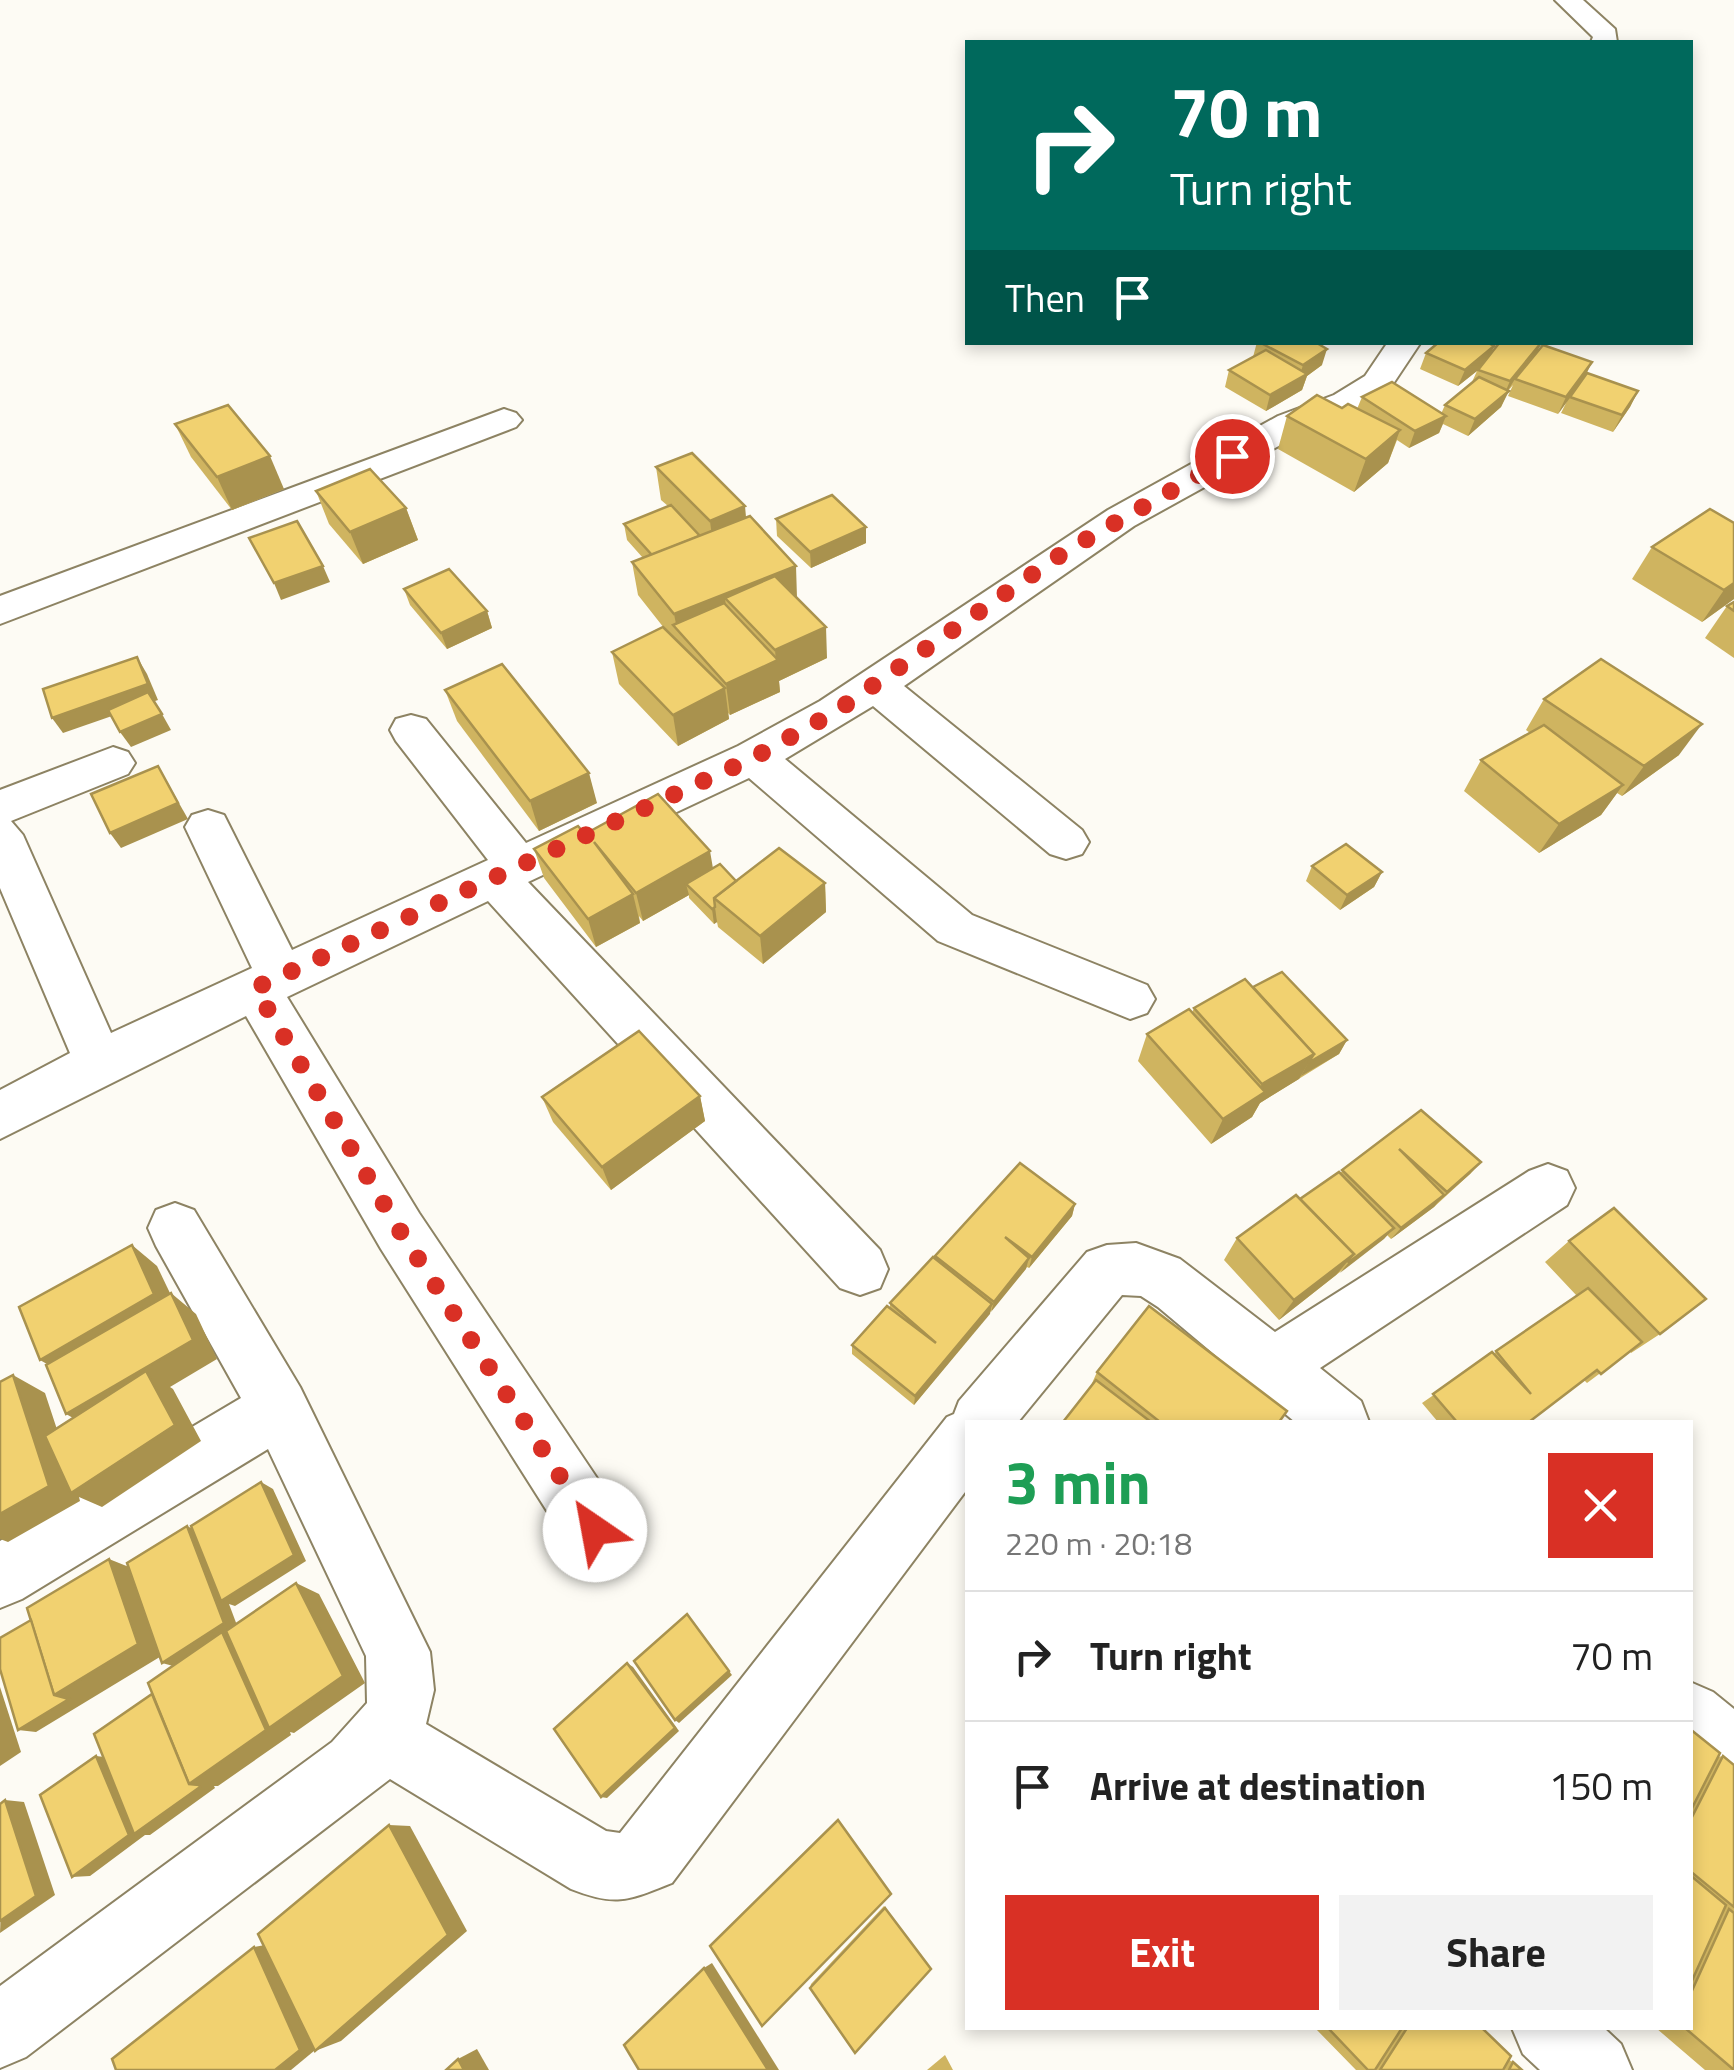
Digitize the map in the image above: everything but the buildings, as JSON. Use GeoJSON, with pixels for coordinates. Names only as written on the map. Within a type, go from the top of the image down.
{"type":"FeatureCollection","features":[{"type":"Feature","properties":{"kind":"street"},"geometry":{"type":"LineString","coordinates":[[1568,0],[1596,24],[1606,35],[1605,40]]}},
{"type":"Feature","properties":{"kind":"street"},"geometry":{"type":"LineString","coordinates":[[0,1116],[99,1062],[267,982],[753,758],[874,686],[1121,518],[1290,424],[1346,402],[1377,383],[1402,345]]}},
{"type":"Feature","properties":{"kind":"street"},"geometry":{"type":"LineString","coordinates":[[0,611],[504,420]]}},
{"type":"Feature","properties":{"kind":"street"},"geometry":{"type":"LineString","coordinates":[[874,686],[1066,842]]}},
{"type":"Feature","properties":{"kind":"street"},"geometry":{"type":"LineString","coordinates":[[412,730],[506,871],[860,1269]]}},
{"type":"Feature","properties":{"kind":"street"},"geometry":{"type":"LineString","coordinates":[[753,758],[955,928],[1130,999]]}},
{"type":"Feature","properties":{"kind":"street"},"geometry":{"type":"LineString","coordinates":[[0,808],[113,763]]}},
{"type":"Feature","properties":{"kind":"street"},"geometry":{"type":"LineString","coordinates":[[208,828],[267,982],[400,1231],[595,1530]]}},
{"type":"Feature","properties":{"kind":"street"},"geometry":{"type":"LineString","coordinates":[[0,835],[99,1062]]}},
{"type":"Feature","properties":{"kind":"street"},"geometry":{"type":"LineString","coordinates":[[1273,1366],[1548,1188]]}},
{"type":"Feature","properties":{"kind":"street"},"geometry":{"type":"LineString","coordinates":[[0,2032],[356,1766],[384,1737],[404,1693],[398,1652],[279,1408],[175,1228]]}},
{"type":"Feature","properties":{"kind":"street"},"geometry":{"type":"LineString","coordinates":[[982,1420],[1107,1270],[1126,1266],[1154,1272],[1178,1288],[1338,1420]]}},
{"type":"Feature","properties":{"kind":"street"},"geometry":{"type":"LineString","coordinates":[[0,1577],[279,1408]]}},
{"type":"Feature","properties":{"kind":"street"},"geometry":{"type":"LineString","coordinates":[[384,1737],[596,1864],[609,1868],[648,1858],[958,1469]]}},
{"type":"Feature","properties":{"kind":"street"},"geometry":{"type":"LineString","coordinates":[[1693,1718],[1734,1752]]}},
{"type":"Feature","properties":{"kind":"street"},"geometry":{"type":"LineString","coordinates":[[1551,2030],[1596,2070]]}},
{"type":"Feature","properties":{"kind":"route"},"geometry":{"type":"LineString","coordinates":[[595,1530],[400,1231],[255,988],[753,758],[835,712],[1066,551],[1232,456]]}}]}
